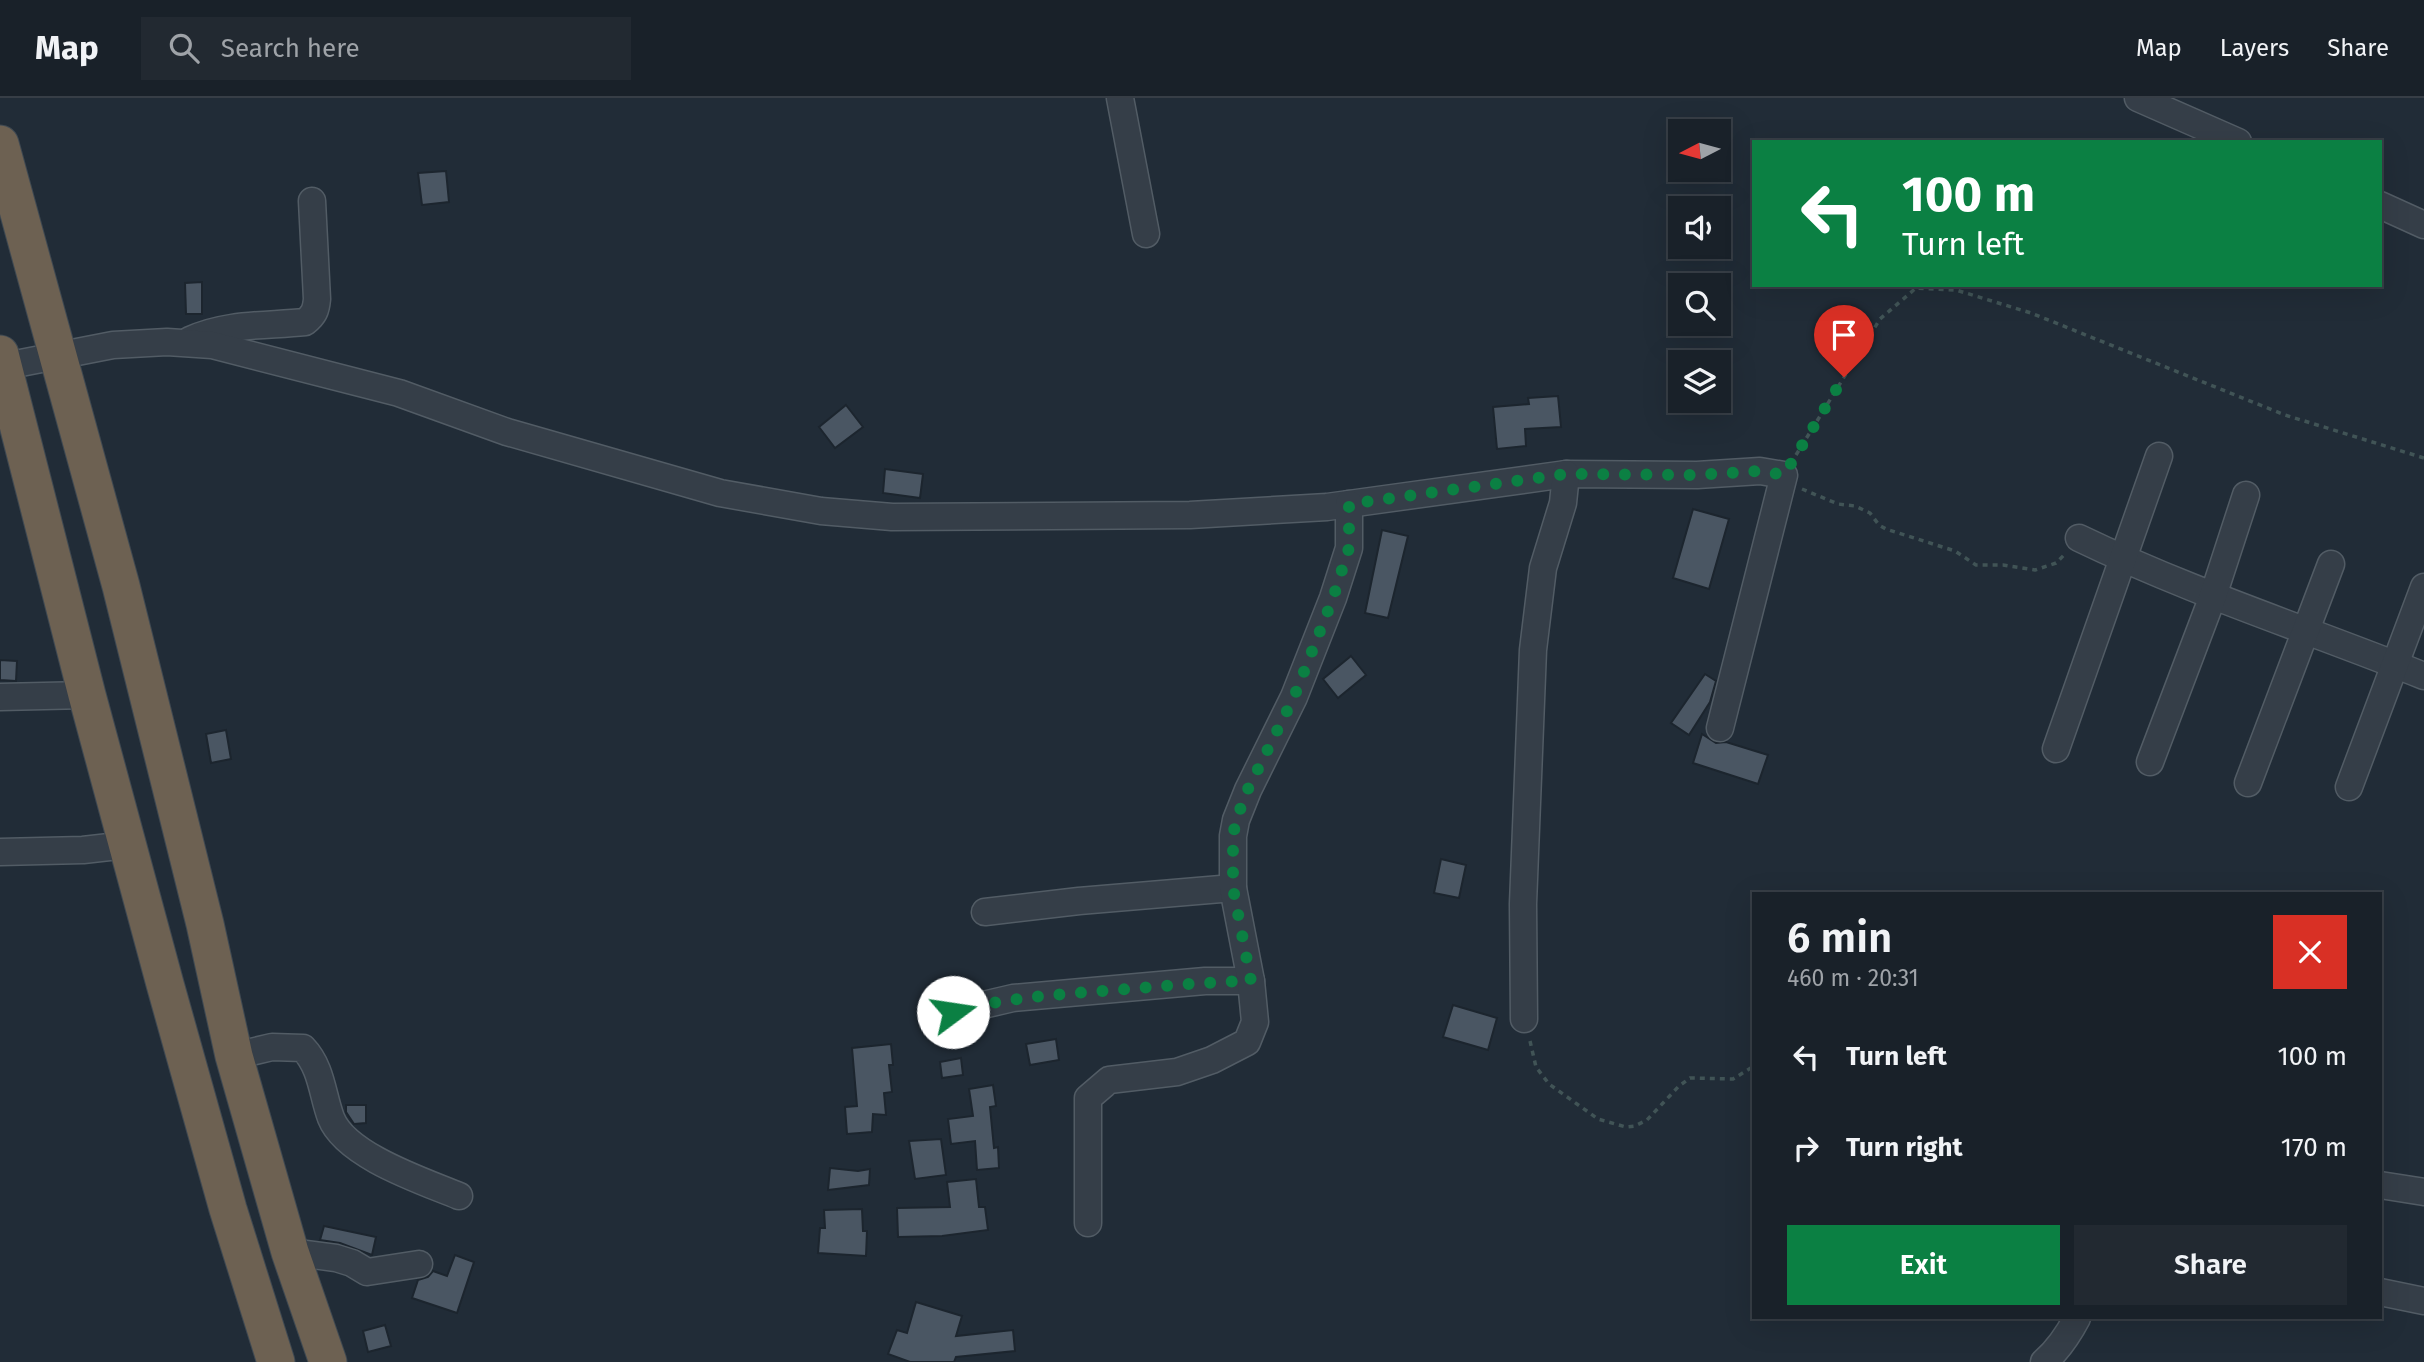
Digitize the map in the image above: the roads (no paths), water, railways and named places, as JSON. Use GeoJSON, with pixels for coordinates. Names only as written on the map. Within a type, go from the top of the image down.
{"type":"FeatureCollection","features":[{"type":"Feature","properties":{"kind":"highway"},"geometry":{"type":"LineString","coordinates":[[0,144],[121,586],[205,925],[234,1056],[290,1252],[328,1362]]}},
{"type":"Feature","properties":{"kind":"highway"},"geometry":{"type":"LineString","coordinates":[[1,362],[127,845],[228,1209],[276,1362]]}},
{"type":"Feature","properties":{"kind":"highway"},"geometry":{"type":"LineString","coordinates":[[155,941],[205,925]]}},
{"type":"Feature","properties":{"kind":"street"},"geometry":{"type":"LineString","coordinates":[[1120,98],[1146,233]]}},
{"type":"Feature","properties":{"kind":"street"},"geometry":{"type":"LineString","coordinates":[[2138,98],[2233,140]]}},
{"type":"Feature","properties":{"kind":"street"},"geometry":{"type":"LineString","coordinates":[[183,343],[208,332],[305,322],[312,316],[317,299],[312,201]]}},
{"type":"Feature","properties":{"kind":"street"},"geometry":{"type":"LineString","coordinates":[[2382,206],[2424,225]]}},
{"type":"Feature","properties":{"kind":"street"},"geometry":{"type":"LineString","coordinates":[[1,362],[58,356],[113,345],[212,345],[399,393],[532,440],[720,493],[821,511],[892,517],[1190,515],[1349,504],[1566,474],[1697,475],[1760,471],[1784,475],[1720,728]]}},
{"type":"Feature","properties":{"kind":"street"},"geometry":{"type":"LineString","coordinates":[[2056,749],[2159,456]]}},
{"type":"Feature","properties":{"kind":"street"},"geometry":{"type":"LineString","coordinates":[[1524,1019],[1523,916],[1533,650],[1543,568],[1563,503],[1566,474]]}},
{"type":"Feature","properties":{"kind":"street"},"geometry":{"type":"LineString","coordinates":[[2150,762],[2213,596],[2246,495]]}},
{"type":"Feature","properties":{"kind":"street"},"geometry":{"type":"LineString","coordinates":[[1088,1223],[1088,1098],[1110,1080],[1177,1072],[1212,1060],[1247,1042],[1255,1022],[1251,981],[1233,888],[1233,836],[1248,789],[1294,697],[1333,598],[1349,548],[1349,504]]}},
{"type":"Feature","properties":{"kind":"street"},"geometry":{"type":"LineString","coordinates":[[2079,538],[2122,559],[2213,596],[2424,676]]}},
{"type":"Feature","properties":{"kind":"street"},"geometry":{"type":"LineString","coordinates":[[2248,783],[2331,565]]}},
{"type":"Feature","properties":{"kind":"street"},"geometry":{"type":"LineString","coordinates":[[2349,787],[2424,587]]}},
{"type":"Feature","properties":{"kind":"street"},"geometry":{"type":"LineString","coordinates":[[0,697],[87,695]]}},
{"type":"Feature","properties":{"kind":"street"},"geometry":{"type":"LineString","coordinates":[[0,852],[82,850],[127,845]]}},
{"type":"Feature","properties":{"kind":"street"},"geometry":{"type":"LineString","coordinates":[[985,912],[1233,888]]}},
{"type":"Feature","properties":{"kind":"street"},"geometry":{"type":"LineString","coordinates":[[953,1012],[1026,997],[1205,981],[1251,981]]}},
{"type":"Feature","properties":{"kind":"street"},"geometry":{"type":"LineString","coordinates":[[234,1056],[272,1047],[303,1048],[312,1058],[332,1120],[341,1135],[365,1154],[459,1196]]}},
{"type":"Feature","properties":{"kind":"street"},"geometry":{"type":"LineString","coordinates":[[2382,1185],[2424,1192]]}},
{"type":"Feature","properties":{"kind":"street"},"geometry":{"type":"LineString","coordinates":[[290,1252],[336,1258],[367,1272],[419,1264]]}},
{"type":"Feature","properties":{"kind":"street"},"geometry":{"type":"LineString","coordinates":[[2382,1293],[2424,1301]]}},
{"type":"Feature","properties":{"kind":"street"},"geometry":{"type":"LineString","coordinates":[[2045,1362],[2068,1335],[2076,1319]]}}]}
